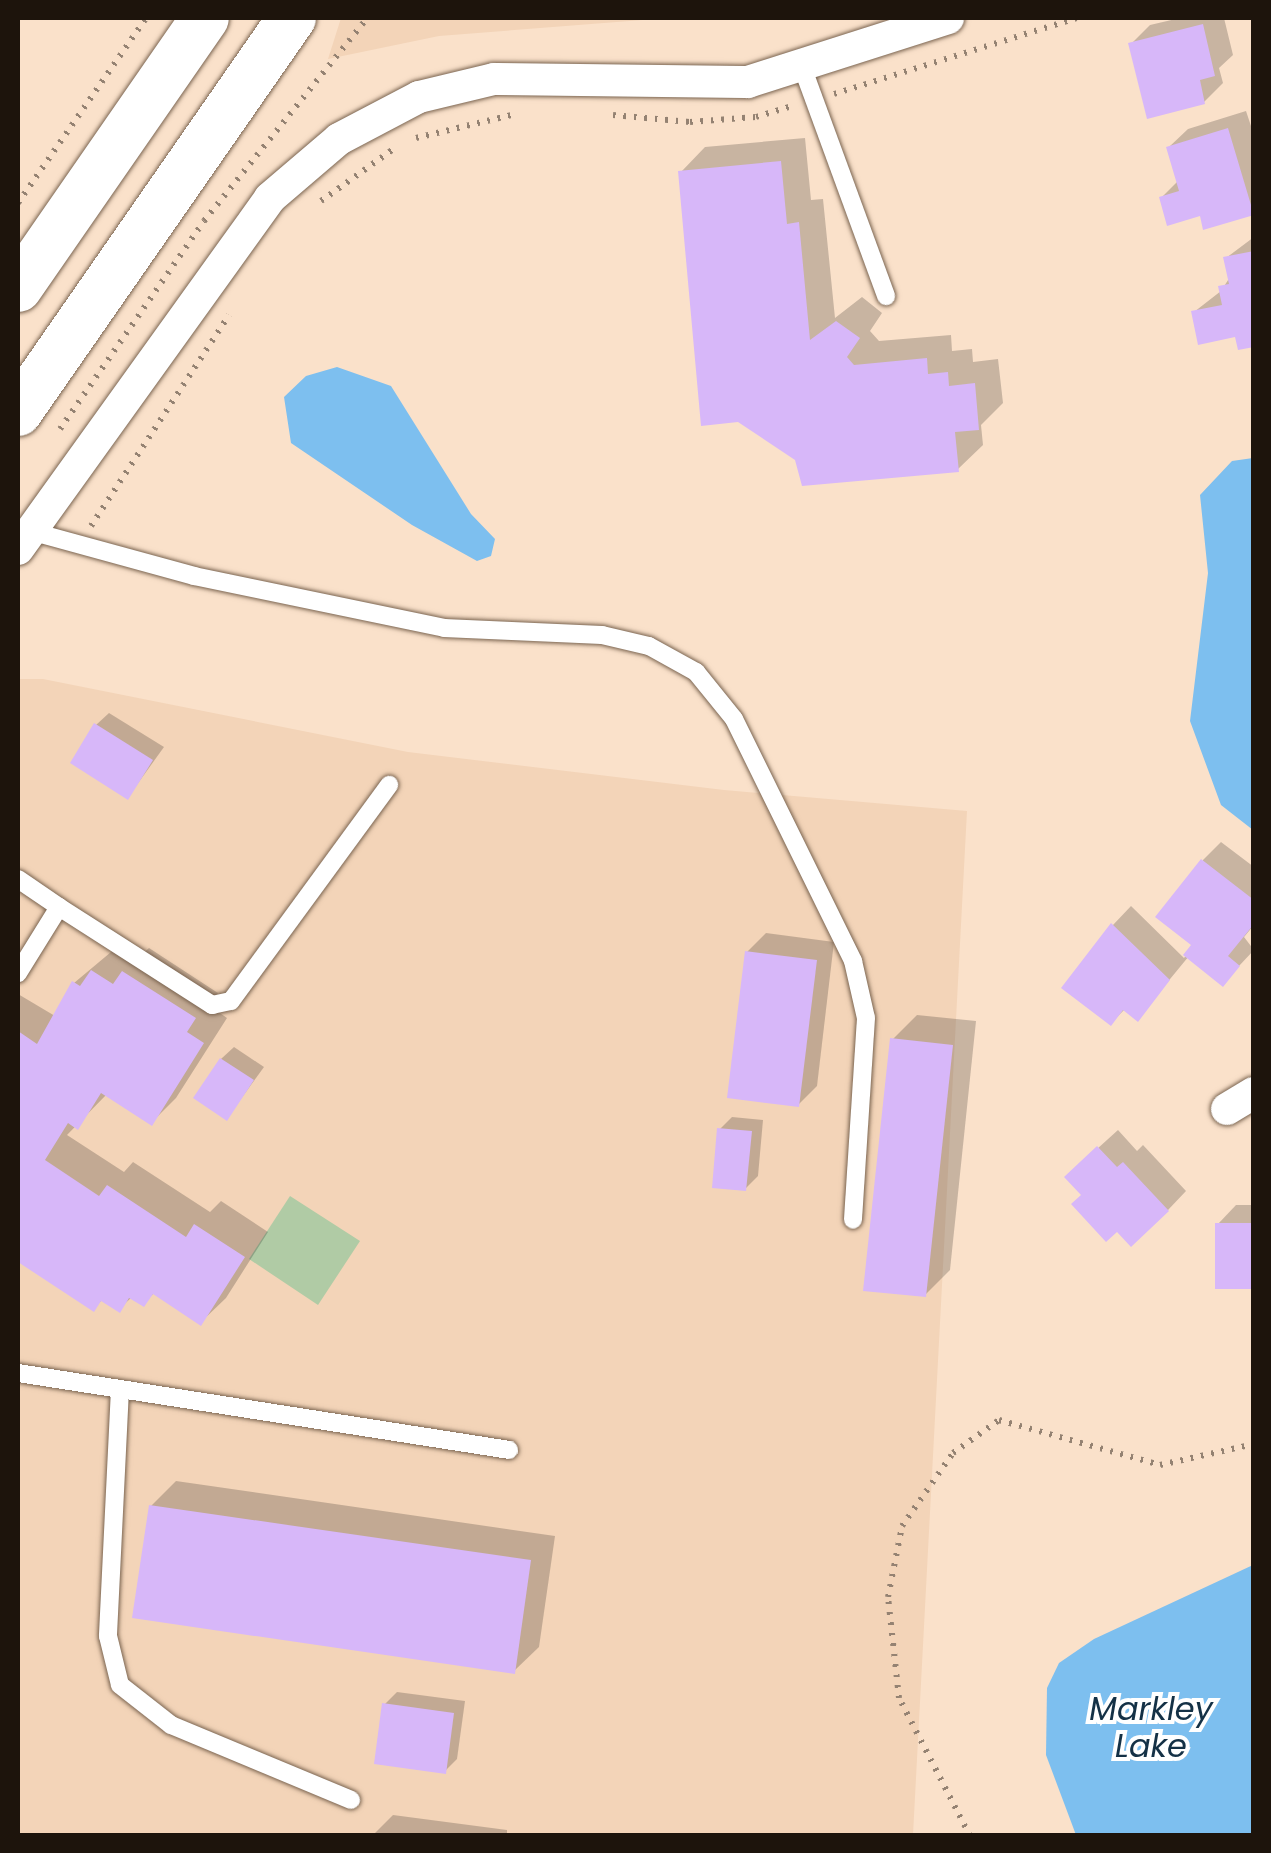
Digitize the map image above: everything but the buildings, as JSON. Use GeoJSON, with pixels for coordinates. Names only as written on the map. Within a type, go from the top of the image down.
{"type":"FeatureCollection","features":[{"type":"Feature","properties":{"kind":"main road"},"geometry":{"type":"LineString","coordinates":[[18,288],[205,18]]}},
{"type":"Feature","properties":{"kind":"main road"},"geometry":{"type":"LineString","coordinates":[[18,412],[292,18]]}},
{"type":"Feature","properties":{"kind":"street"},"geometry":{"type":"LineString","coordinates":[[24,540],[270,198],[339,139],[419,97],[494,79],[563,75],[688,85],[748,82],[803,69],[948,18]]}},
{"type":"Feature","properties":{"kind":"lane"},"geometry":{"type":"LineString","coordinates":[[803,69],[886,296]]}},
{"type":"Feature","properties":{"kind":"lane"},"geometry":{"type":"LineString","coordinates":[[24,540],[78,544],[444,628],[602,634],[649,646],[696,672],[734,719],[853,961],[866,1018],[853,1220]]}},
{"type":"Feature","properties":{"kind":"lane"},"geometry":{"type":"LineString","coordinates":[[18,879],[212,1005],[232,1000],[389,785]]}},
{"type":"Feature","properties":{"kind":"lane"},"geometry":{"type":"LineString","coordinates":[[18,973],[59,908]]}},
{"type":"Feature","properties":{"kind":"lane"},"geometry":{"type":"LineString","coordinates":[[18,1373],[509,1450]]}},
{"type":"Feature","properties":{"kind":"lane"},"geometry":{"type":"LineString","coordinates":[[120,1389],[108,1636],[120,1685],[171,1725],[351,1800]]}},
{"type":"Feature","properties":{"kind":"path"},"geometry":{"type":"LineString","coordinates":[[18,203],[146,18]]}},
{"type":"Feature","properties":{"kind":"path"},"geometry":{"type":"LineString","coordinates":[[598,113],[706,121],[756,117],[1076,18]]}},
{"type":"Feature","properties":{"kind":"path"},"geometry":{"type":"LineString","coordinates":[[304,212],[406,141],[528,113]]}},
{"type":"Feature","properties":{"kind":"path"},"geometry":{"type":"LineString","coordinates":[[78,544],[237,304]]}},
{"type":"Feature","properties":{"kind":"path"},"geometry":{"type":"LineString","coordinates":[[970,1836],[900,1698],[888,1597],[902,1526],[953,1453],[999,1420],[1160,1465],[1254,1444]]}},
{"type":"Feature","properties":{"kind":"shaded area"},"geometry":{"type":"Polygon","coordinates":[[[341,18],[668,18],[439,36],[328,59],[341,18]]]}},
{"type":"Feature","properties":{"kind":"shaded area"},"geometry":{"type":"Polygon","coordinates":[[[18,679],[43,679],[408,752],[724,790],[967,811],[913,1835],[18,1835],[18,679]]]}},
{"type":"Feature","properties":{"kind":"green space"},"geometry":{"type":"Polygon","coordinates":[[[290,1196],[360,1241],[318,1305],[249,1259],[290,1196]]]}},
{"type":"Feature","properties":{"kind":"water"},"geometry":{"type":"Polygon","coordinates":[[[337,367],[391,386],[471,514],[495,539],[491,556],[477,561],[412,525],[291,443],[284,397],[306,376],[337,367]]]}},
{"type":"Feature","properties":{"kind":"water"},"geometry":{"type":"Polygon","coordinates":[[[1254,458],[1253,830],[1221,805],[1190,721],[1208,573],[1200,495],[1232,461],[1254,458]]]}},
{"type":"Feature","properties":{"kind":"water","name":"Markley Lake"},"geometry":{"type":"Polygon","coordinates":[[[1253,1565],[1253,1835],[1076,1835],[1046,1755],[1047,1688],[1059,1663],[1094,1639],[1253,1565]]]}}]}
